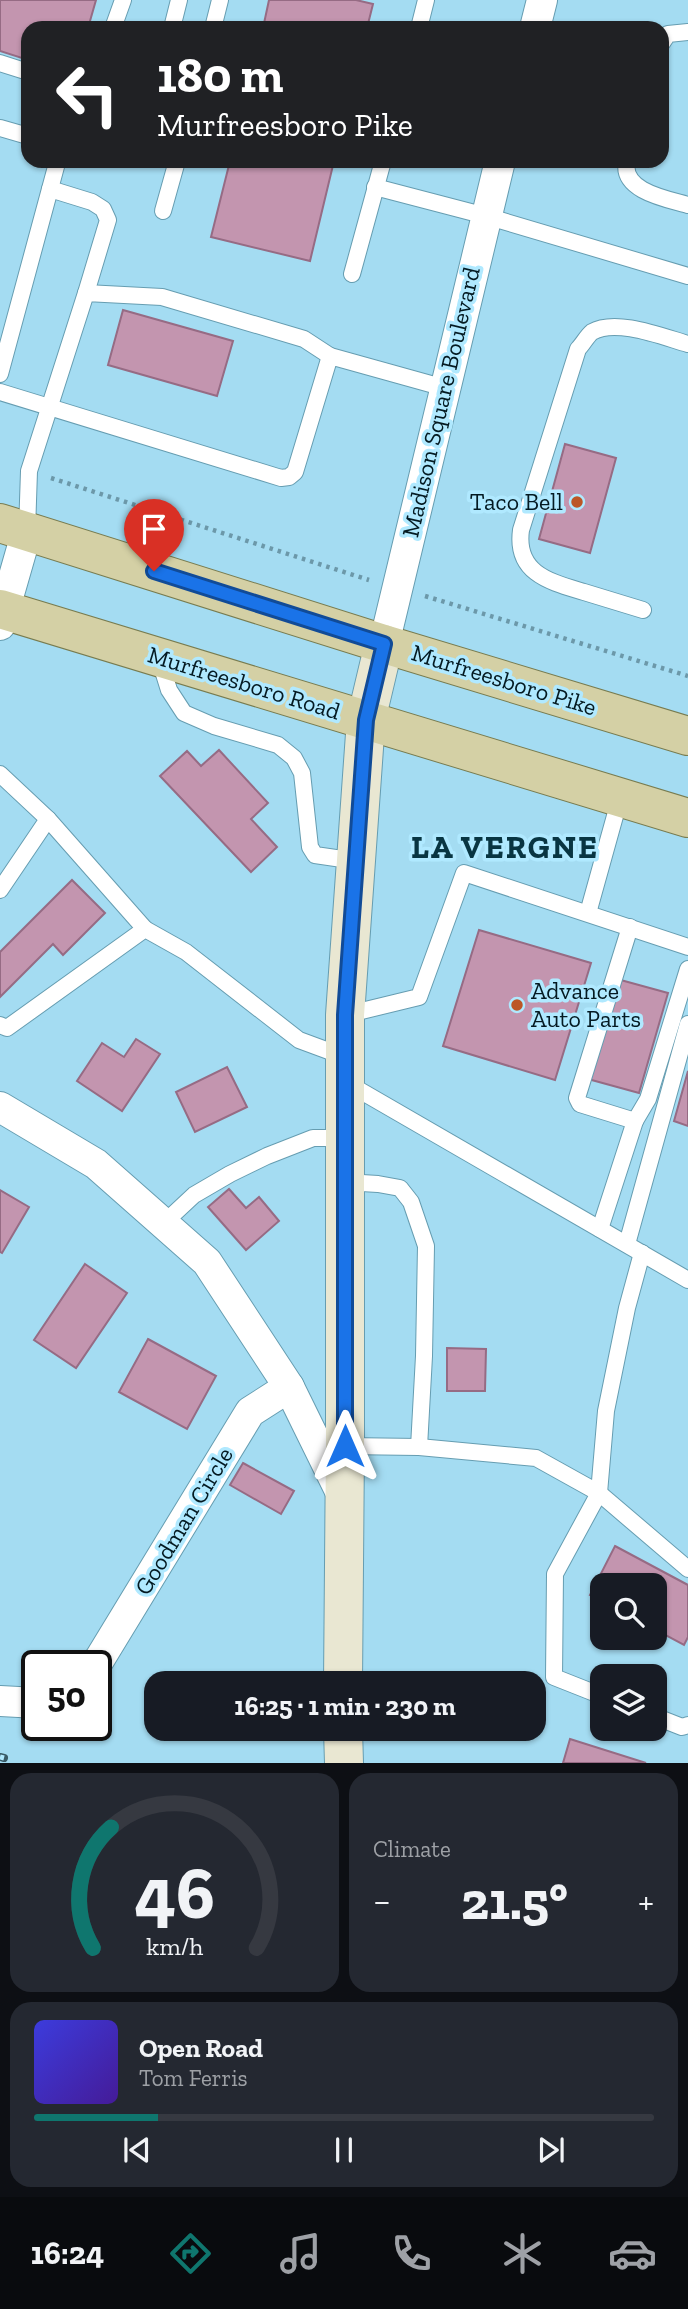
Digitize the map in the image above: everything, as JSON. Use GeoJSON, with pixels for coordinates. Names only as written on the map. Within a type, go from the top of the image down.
{"type":"FeatureCollection","features":[{"type":"Feature","properties":{"kind":"main road","name":"Murfreesboro Pike"},"geometry":{"type":"LineString","coordinates":[[13,527],[688,736]]}},
{"type":"Feature","properties":{"kind":"main road","name":"Murfreesboro Road"},"geometry":{"type":"LineString","coordinates":[[1,615],[158,657],[688,818]]}},
{"type":"Feature","properties":{"kind":"main road"},"geometry":{"type":"LineString","coordinates":[[343,1671],[345,1015],[366,720],[384,644]]}},
{"type":"Feature","properties":{"kind":"main road"},"geometry":{"type":"LineString","coordinates":[[343,1741],[344,1763]]}},
{"type":"Feature","properties":{"kind":"street"},"geometry":{"type":"LineString","coordinates":[[537,21],[542,0]]}},
{"type":"Feature","properties":{"kind":"street","name":"Madison Square Boulevard"},"geometry":{"type":"LineString","coordinates":[[384,644],[498,168]]}},
{"type":"Feature","properties":{"kind":"street"},"geometry":{"type":"LineString","coordinates":[[1,615],[13,527]]}},
{"type":"Feature","properties":{"kind":"street"},"geometry":{"type":"LineString","coordinates":[[0,1107],[96,1164],[207,1262],[289,1387],[344,1499]]}},
{"type":"Feature","properties":{"kind":"street","name":"Goodman Circle"},"geometry":{"type":"LineString","coordinates":[[105,1650],[250,1412],[289,1387]]}},
{"type":"Feature","properties":{"kind":"street"},"geometry":{"type":"LineString","coordinates":[[0,1701],[21,1702]]}},
{"type":"Feature","properties":{"kind":"lane"},"geometry":{"type":"LineString","coordinates":[[116,21],[123,0]]}},
{"type":"Feature","properties":{"kind":"lane"},"geometry":{"type":"LineString","coordinates":[[174,21],[179,0]]}},
{"type":"Feature","properties":{"kind":"lane"},"geometry":{"type":"LineString","coordinates":[[215,21],[220,0]]}},
{"type":"Feature","properties":{"kind":"lane"},"geometry":{"type":"LineString","coordinates":[[421,21],[426,0]]}},
{"type":"Feature","properties":{"kind":"lane"},"geometry":{"type":"LineString","coordinates":[[669,34],[688,32]]}},
{"type":"Feature","properties":{"kind":"lane"},"geometry":{"type":"LineString","coordinates":[[0,63],[21,70]]}},
{"type":"Feature","properties":{"kind":"lane"},"geometry":{"type":"LineString","coordinates":[[0,128],[21,134]]}},
{"type":"Feature","properties":{"kind":"lane"},"geometry":{"type":"LineString","coordinates":[[0,374],[56,168]]}},
{"type":"Feature","properties":{"kind":"lane"},"geometry":{"type":"LineString","coordinates":[[163,211],[175,168]]}},
{"type":"Feature","properties":{"kind":"lane"},"geometry":{"type":"LineString","coordinates":[[352,274],[381,168]]}},
{"type":"Feature","properties":{"kind":"lane"},"geometry":{"type":"LineString","coordinates":[[625,168],[632,182],[649,193],[688,205]]}},
{"type":"Feature","properties":{"kind":"lane"},"geometry":{"type":"LineString","coordinates":[[375,187],[486,216],[688,276]]}},
{"type":"Feature","properties":{"kind":"lane"},"geometry":{"type":"LineString","coordinates":[[13,527],[108,220],[103,209],[92,202],[50,189]]}},
{"type":"Feature","properties":{"kind":"lane"},"geometry":{"type":"LineString","coordinates":[[86,293],[162,297],[304,339],[330,356],[445,388]]}},
{"type":"Feature","properties":{"kind":"lane"},"geometry":{"type":"LineString","coordinates":[[643,610],[544,579],[530,568],[523,556],[519,542],[521,530],[578,349],[590,333],[606,327],[628,328],[688,344]]}},
{"type":"Feature","properties":{"kind":"lane"},"geometry":{"type":"LineString","coordinates":[[0,392],[272,476],[289,477],[295,471],[330,356]]}},
{"type":"Feature","properties":{"kind":"lane"},"geometry":{"type":"LineString","coordinates":[[158,657],[169,690],[184,713],[214,726],[278,745],[294,758],[302,773],[310,847],[315,855],[356,861]]}},
{"type":"Feature","properties":{"kind":"lane"},"geometry":{"type":"LineString","coordinates":[[0,774],[48,819],[145,929],[186,952],[299,1040],[345,1070],[600,1229],[688,1280]]}},
{"type":"Feature","properties":{"kind":"lane"},"geometry":{"type":"LineString","coordinates":[[588,913],[620,798]]}},
{"type":"Feature","properties":{"kind":"lane"},"geometry":{"type":"LineString","coordinates":[[0,890],[48,819]]}},
{"type":"Feature","properties":{"kind":"lane"},"geometry":{"type":"LineString","coordinates":[[345,1015],[419,997],[464,873],[688,947]]}},
{"type":"Feature","properties":{"kind":"lane"},"geometry":{"type":"LineString","coordinates":[[630,927],[577,1098],[580,1104],[635,1121]]}},
{"type":"Feature","properties":{"kind":"lane"},"geometry":{"type":"LineString","coordinates":[[0,1025],[7,1028],[145,929]]}},
{"type":"Feature","properties":{"kind":"lane"},"geometry":{"type":"LineString","coordinates":[[600,1229],[635,1121],[648,1099],[688,969]]}},
{"type":"Feature","properties":{"kind":"lane"},"geometry":{"type":"LineString","coordinates":[[627,1244],[688,1024]]}},
{"type":"Feature","properties":{"kind":"lane"},"geometry":{"type":"LineString","coordinates":[[164,1223],[194,1195],[267,1156],[313,1138],[345,1138]]}},
{"type":"Feature","properties":{"kind":"lane"},"geometry":{"type":"LineString","coordinates":[[345,1182],[400,1188],[411,1202],[426,1246],[419,1447]]}},
{"type":"Feature","properties":{"kind":"lane"},"geometry":{"type":"LineString","coordinates":[[590,1691],[554,1677],[555,1574],[599,1493],[606,1411],[627,1308],[642,1253]]}},
{"type":"Feature","properties":{"kind":"lane"},"geometry":{"type":"LineString","coordinates":[[345,1446],[419,1447],[537,1458],[599,1493],[688,1569]]}},
{"type":"Feature","properties":{"kind":"lane"},"geometry":{"type":"LineString","coordinates":[[667,1721],[682,1727],[688,1725]]}},
{"type":"Feature","properties":{"kind":"path"},"geometry":{"type":"LineString","coordinates":[[29,471],[397,588],[688,676]]}},
{"type":"Feature","properties":{"kind":"building"},"geometry":{"type":"Polygon","coordinates":[[[0,0],[96,0],[90,21],[21,21],[21,58],[0,51],[0,0]]]}},
{"type":"Feature","properties":{"kind":"building"},"geometry":{"type":"Polygon","coordinates":[[[269,0],[356,0],[373,4],[369,21],[264,21],[269,0]]]}},
{"type":"Feature","properties":{"kind":"building"},"geometry":{"type":"Polygon","coordinates":[[[228,168],[332,168],[310,261],[211,237],[228,168]]]}},
{"type":"Feature","properties":{"kind":"building"},"geometry":{"type":"Polygon","coordinates":[[[123,310],[233,341],[217,396],[108,365],[123,310]]]}},
{"type":"Feature","properties":{"kind":"building"},"geometry":{"type":"Polygon","coordinates":[[[565,444],[616,458],[590,553],[539,539],[565,444]]]}},
{"type":"Feature","properties":{"kind":"building"},"geometry":{"type":"Polygon","coordinates":[[[219,750],[268,803],[251,819],[277,847],[251,872],[160,776],[187,751],[201,766],[219,750]]]}},
{"type":"Feature","properties":{"kind":"building"},"geometry":{"type":"Polygon","coordinates":[[[72,880],[105,913],[63,955],[53,944],[0,997],[0,952],[72,880]]]}},
{"type":"Feature","properties":{"kind":"building","name":"Advance Auto Parts"},"geometry":{"type":"Polygon","coordinates":[[[479,930],[591,963],[555,1080],[443,1046],[479,930]]]}},
{"type":"Feature","properties":{"kind":"building"},"geometry":{"type":"Polygon","coordinates":[[[617,979],[668,993],[639,1093],[588,1079],[617,979]]]}},
{"type":"Feature","properties":{"kind":"building"},"geometry":{"type":"Polygon","coordinates":[[[136,1039],[160,1054],[122,1111],[77,1081],[102,1043],[124,1057],[136,1039]]]}},
{"type":"Feature","properties":{"kind":"building"},"geometry":{"type":"Polygon","coordinates":[[[227,1067],[247,1107],[195,1132],[176,1092],[227,1067]]]}},
{"type":"Feature","properties":{"kind":"building"},"geometry":{"type":"Polygon","coordinates":[[[688,1071],[688,1126],[674,1121],[688,1071]]]}},
{"type":"Feature","properties":{"kind":"building"},"geometry":{"type":"Polygon","coordinates":[[[229,1189],[246,1208],[259,1197],[279,1221],[246,1250],[208,1207],[229,1189]]]}},
{"type":"Feature","properties":{"kind":"building"},"geometry":{"type":"Polygon","coordinates":[[[0,1190],[29,1207],[2,1253],[0,1252],[0,1190]]]}},
{"type":"Feature","properties":{"kind":"building"},"geometry":{"type":"Polygon","coordinates":[[[85,1264],[127,1293],[76,1368],[34,1340],[85,1264]]]}},
{"type":"Feature","properties":{"kind":"building"},"geometry":{"type":"Polygon","coordinates":[[[148,1339],[216,1376],[187,1429],[119,1392],[148,1339]]]}},
{"type":"Feature","properties":{"kind":"building"},"geometry":{"type":"Polygon","coordinates":[[[447,1348],[486,1349],[485,1391],[447,1391],[447,1348]]]}},
{"type":"Feature","properties":{"kind":"building"},"geometry":{"type":"Polygon","coordinates":[[[243,1463],[294,1491],[281,1514],[230,1485],[243,1463]]]}},
{"type":"Feature","properties":{"kind":"building"},"geometry":{"type":"Polygon","coordinates":[[[615,1546],[666,1573],[601,1573],[615,1546]]]}},
{"type":"Feature","properties":{"kind":"building"},"geometry":{"type":"Polygon","coordinates":[[[667,1574],[688,1585],[688,1637],[684,1645],[667,1636],[667,1574]]]}},
{"type":"Feature","properties":{"kind":"building"},"geometry":{"type":"Polygon","coordinates":[[[570,1739],[646,1763],[563,1763],[570,1739]]]}},
{"type":"Feature","properties":{"kind":"railway"},"geometry":{"type":"LineString","coordinates":[[0,1757],[4,1758]]}},
{"type":"Feature","properties":{"kind":"place","name":"Taco Bell"},"geometry":{"type":"Point","coordinates":[577,502]}},
{"type":"Feature","properties":{"kind":"place","name":"Advance Auto Parts"},"geometry":{"type":"Point","coordinates":[517,1005]}},
{"type":"Feature","properties":{"kind":"district","name":"LA VERGNE"},"geometry":{"type":"Point","coordinates":[505,847]}},
{"type":"Feature","properties":{"kind":"route"},"geometry":{"type":"LineString","coordinates":[[154,571],[384,644],[366,720],[345,1015],[345,1446]]}}]}
